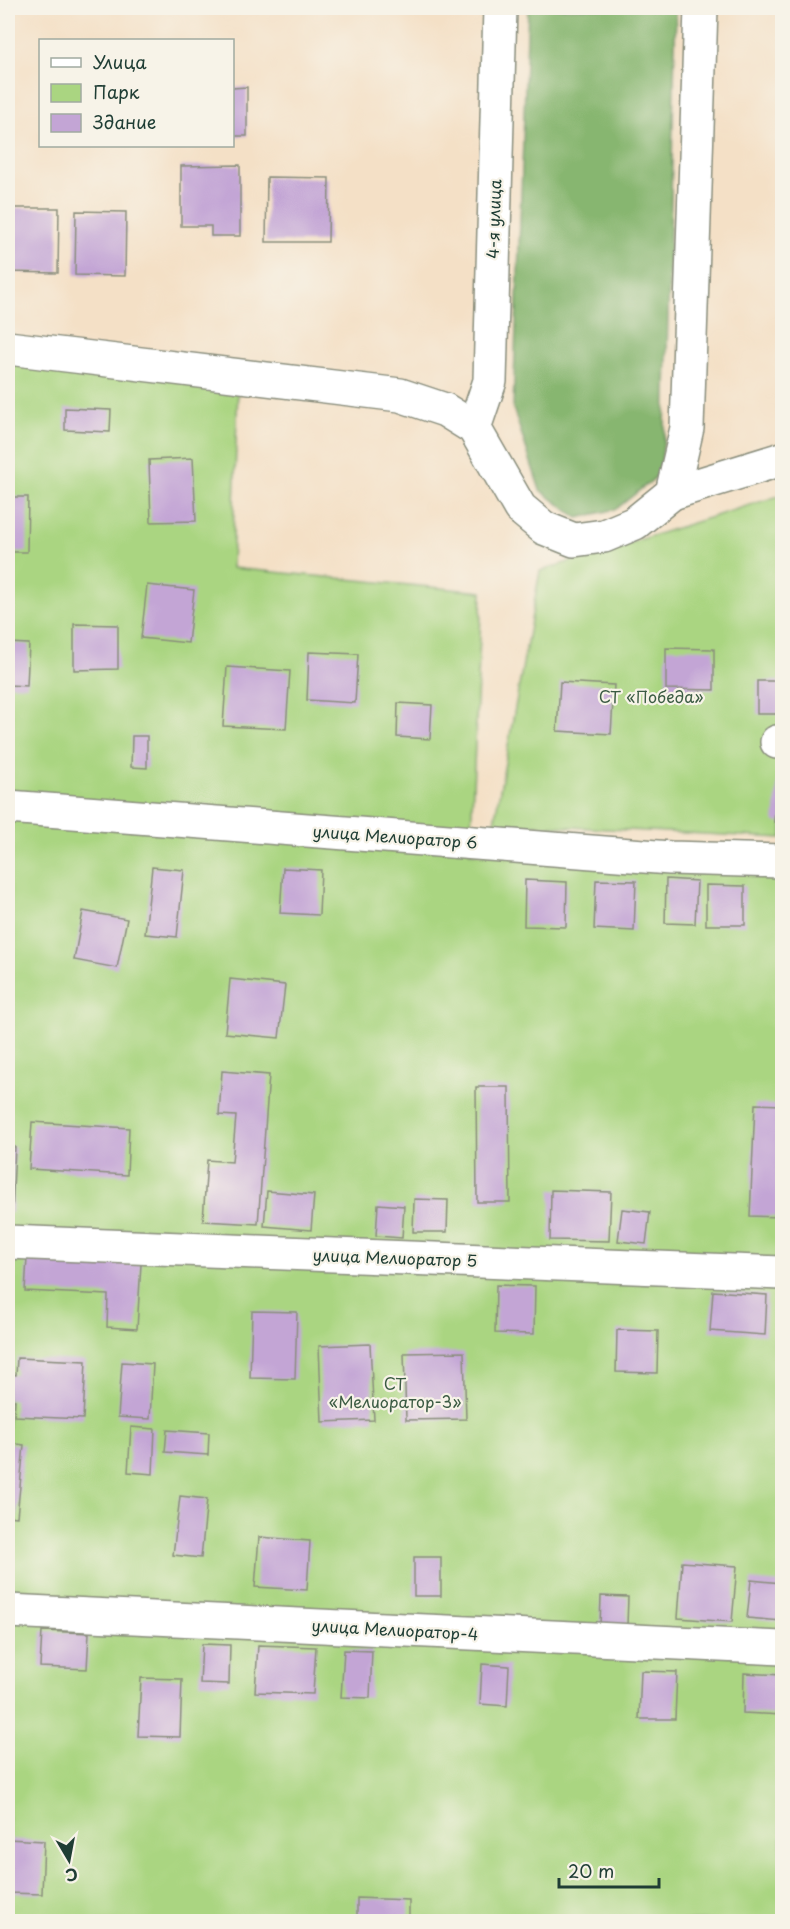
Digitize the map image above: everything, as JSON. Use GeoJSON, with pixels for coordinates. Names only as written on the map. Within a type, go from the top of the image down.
{"type":"FeatureCollection","features":[{"type":"Feature","properties":{"kind":"street","name":"4-я улица"},"geometry":{"type":"LineString","coordinates":[[474,428],[490,381],[500,8]]}},
{"type":"Feature","properties":{"kind":"street"},"geometry":{"type":"LineString","coordinates":[[672,493],[687,428],[701,8]]}},
{"type":"Feature","properties":{"kind":"street"},"geometry":{"type":"LineString","coordinates":[[13,348],[400,394],[445,410],[474,428],[520,508],[544,528],[574,540],[604,536],[635,523],[672,493],[783,459]]}},
{"type":"Feature","properties":{"kind":"street","name":"улица Мелиоратор 6"},"geometry":{"type":"LineString","coordinates":[[8,807],[670,858],[783,861]]}},
{"type":"Feature","properties":{"kind":"street","name":"улица Мелиоратор 5"},"geometry":{"type":"LineString","coordinates":[[8,1242],[783,1273]]}},
{"type":"Feature","properties":{"kind":"street","name":"улица Мелиоратор-4"},"geometry":{"type":"LineString","coordinates":[[8,1611],[783,1648]]}},
{"type":"Feature","properties":{"kind":"green space"},"geometry":{"type":"Polygon","coordinates":[[[528,8],[676,8],[665,430],[660,474],[616,509],[578,518],[540,490],[513,408],[528,8]]]}},
{"type":"Feature","properties":{"kind":"green space","name":"СТ «Мелиоратор-3»"},"geometry":{"type":"Polygon","coordinates":[[[8,358],[238,386],[232,568],[482,592],[470,853],[782,865],[782,1921],[8,1922],[8,358]]]}},
{"type":"Feature","properties":{"kind":"green space","name":"СТ «Победа»"},"geometry":{"type":"Polygon","coordinates":[[[782,495],[782,838],[494,823],[540,571],[782,495]]]}},
{"type":"Feature","properties":{"kind":"building"},"geometry":{"type":"Polygon","coordinates":[[[247,87],[247,136],[234,136],[234,88],[247,87]]]}},
{"type":"Feature","properties":{"kind":"building"},"geometry":{"type":"Polygon","coordinates":[[[240,165],[240,236],[211,236],[211,226],[181,226],[181,166],[240,165]]]}},
{"type":"Feature","properties":{"kind":"building"},"geometry":{"type":"Polygon","coordinates":[[[267,177],[329,178],[328,242],[266,242],[267,177]]]}},
{"type":"Feature","properties":{"kind":"building"},"geometry":{"type":"Polygon","coordinates":[[[8,208],[59,208],[58,273],[8,272],[8,208]]]}},
{"type":"Feature","properties":{"kind":"building"},"geometry":{"type":"Polygon","coordinates":[[[76,211],[126,212],[125,276],[75,275],[76,211]]]}},
{"type":"Feature","properties":{"kind":"building"},"geometry":{"type":"Polygon","coordinates":[[[65,408],[111,410],[110,432],[65,430],[65,408]]]}},
{"type":"Feature","properties":{"kind":"building"},"geometry":{"type":"Polygon","coordinates":[[[193,458],[196,521],[151,522],[149,460],[193,458]]]}},
{"type":"Feature","properties":{"kind":"building"},"geometry":{"type":"Polygon","coordinates":[[[8,497],[28,497],[27,552],[8,552],[8,497]]]}},
{"type":"Feature","properties":{"kind":"building"},"geometry":{"type":"Polygon","coordinates":[[[147,585],[194,590],[188,643],[141,638],[147,585]]]}},
{"type":"Feature","properties":{"kind":"building"},"geometry":{"type":"Polygon","coordinates":[[[74,624],[118,625],[118,669],[74,670],[74,624]]]}},
{"type":"Feature","properties":{"kind":"building"},"geometry":{"type":"Polygon","coordinates":[[[8,643],[29,644],[27,686],[8,685],[8,643]]]}},
{"type":"Feature","properties":{"kind":"building"},"geometry":{"type":"Polygon","coordinates":[[[666,648],[714,649],[714,690],[666,689],[666,648]]]}},
{"type":"Feature","properties":{"kind":"building"},"geometry":{"type":"Polygon","coordinates":[[[309,652],[358,654],[355,703],[307,700],[309,652]]]}},
{"type":"Feature","properties":{"kind":"building"},"geometry":{"type":"Polygon","coordinates":[[[227,667],[290,671],[286,729],[223,726],[227,667]]]}},
{"type":"Feature","properties":{"kind":"building"},"geometry":{"type":"Polygon","coordinates":[[[757,681],[782,681],[782,714],[757,714],[757,681]]]}},
{"type":"Feature","properties":{"kind":"building"},"geometry":{"type":"Polygon","coordinates":[[[560,682],[614,685],[611,734],[557,731],[560,682]]]}},
{"type":"Feature","properties":{"kind":"building"},"geometry":{"type":"Polygon","coordinates":[[[398,703],[432,705],[430,739],[397,737],[398,703]]]}},
{"type":"Feature","properties":{"kind":"building"},"geometry":{"type":"Polygon","coordinates":[[[132,736],[147,736],[147,768],[131,767],[132,736]]]}},
{"type":"Feature","properties":{"kind":"building"},"geometry":{"type":"Polygon","coordinates":[[[778,776],[782,777],[782,823],[774,822],[778,776]]]}},
{"type":"Feature","properties":{"kind":"building"},"geometry":{"type":"Polygon","coordinates":[[[152,867],[184,870],[177,937],[145,934],[152,867]]]}},
{"type":"Feature","properties":{"kind":"building"},"geometry":{"type":"Polygon","coordinates":[[[283,868],[321,870],[319,915],[280,913],[283,868]]]}},
{"type":"Feature","properties":{"kind":"building"},"geometry":{"type":"Polygon","coordinates":[[[666,879],[697,881],[695,924],[665,923],[666,879]]]}},
{"type":"Feature","properties":{"kind":"building"},"geometry":{"type":"Polygon","coordinates":[[[525,880],[567,882],[566,927],[524,926],[525,880]]]}},
{"type":"Feature","properties":{"kind":"building"},"geometry":{"type":"Polygon","coordinates":[[[596,880],[636,881],[634,931],[594,929],[596,880]]]}},
{"type":"Feature","properties":{"kind":"building"},"geometry":{"type":"Polygon","coordinates":[[[706,885],[745,886],[745,925],[706,925],[706,885]]]}},
{"type":"Feature","properties":{"kind":"building"},"geometry":{"type":"Polygon","coordinates":[[[83,911],[127,919],[117,968],[74,960],[83,911]]]}},
{"type":"Feature","properties":{"kind":"building"},"geometry":{"type":"Polygon","coordinates":[[[230,979],[285,985],[279,1038],[225,1033],[230,979]]]}},
{"type":"Feature","properties":{"kind":"building"},"geometry":{"type":"Polygon","coordinates":[[[222,1071],[269,1075],[258,1224],[203,1221],[207,1160],[232,1162],[236,1116],[219,1115],[222,1071]]]}},
{"type":"Feature","properties":{"kind":"building"},"geometry":{"type":"Polygon","coordinates":[[[476,1087],[509,1087],[510,1202],[477,1202],[476,1087]]]}},
{"type":"Feature","properties":{"kind":"building"},"geometry":{"type":"Polygon","coordinates":[[[755,1104],[782,1105],[782,1217],[750,1216],[755,1104]]]}},
{"type":"Feature","properties":{"kind":"building"},"geometry":{"type":"Polygon","coordinates":[[[32,1122],[129,1128],[127,1175],[29,1169],[32,1122]]]}},
{"type":"Feature","properties":{"kind":"building"},"geometry":{"type":"Polygon","coordinates":[[[8,1146],[15,1147],[12,1213],[8,1213],[8,1146]]]}},
{"type":"Feature","properties":{"kind":"building"},"geometry":{"type":"Polygon","coordinates":[[[551,1190],[611,1192],[609,1241],[550,1240],[551,1190]]]}},
{"type":"Feature","properties":{"kind":"building"},"geometry":{"type":"Polygon","coordinates":[[[267,1191],[314,1195],[311,1230],[264,1226],[267,1191]]]}},
{"type":"Feature","properties":{"kind":"building"},"geometry":{"type":"Polygon","coordinates":[[[414,1199],[448,1200],[447,1232],[413,1232],[414,1199]]]}},
{"type":"Feature","properties":{"kind":"building"},"geometry":{"type":"Polygon","coordinates":[[[378,1204],[404,1206],[402,1238],[376,1236],[378,1204]]]}},
{"type":"Feature","properties":{"kind":"building"},"geometry":{"type":"Polygon","coordinates":[[[622,1209],[650,1212],[646,1244],[618,1241],[622,1209]]]}},
{"type":"Feature","properties":{"kind":"building"},"geometry":{"type":"Polygon","coordinates":[[[27,1258],[141,1264],[137,1329],[107,1327],[108,1295],[25,1291],[27,1258]]]}},
{"type":"Feature","properties":{"kind":"building"},"geometry":{"type":"Polygon","coordinates":[[[496,1285],[535,1286],[534,1334],[495,1333],[496,1285]]]}},
{"type":"Feature","properties":{"kind":"building"},"geometry":{"type":"Polygon","coordinates":[[[713,1291],[767,1295],[765,1335],[710,1331],[713,1291]]]}},
{"type":"Feature","properties":{"kind":"building"},"geometry":{"type":"Polygon","coordinates":[[[252,1311],[297,1312],[295,1379],[250,1378],[252,1311]]]}},
{"type":"Feature","properties":{"kind":"building"},"geometry":{"type":"Polygon","coordinates":[[[617,1330],[658,1331],[657,1373],[616,1372],[617,1330]]]}},
{"type":"Feature","properties":{"kind":"building"},"geometry":{"type":"Polygon","coordinates":[[[370,1344],[374,1420],[322,1422],[319,1346],[370,1344]]]}},
{"type":"Feature","properties":{"kind":"building"},"geometry":{"type":"Polygon","coordinates":[[[464,1352],[466,1419],[406,1420],[404,1353],[464,1352]]]}},
{"type":"Feature","properties":{"kind":"building"},"geometry":{"type":"Polygon","coordinates":[[[17,1358],[86,1361],[83,1419],[14,1416],[15,1400],[8,1400],[8,1374],[16,1375],[17,1358]]]}},
{"type":"Feature","properties":{"kind":"building"},"geometry":{"type":"Polygon","coordinates":[[[122,1362],[153,1364],[150,1419],[118,1417],[122,1362]]]}},
{"type":"Feature","properties":{"kind":"building"},"geometry":{"type":"Polygon","coordinates":[[[131,1427],[155,1429],[153,1474],[128,1472],[131,1427]]]}},
{"type":"Feature","properties":{"kind":"building"},"geometry":{"type":"Polygon","coordinates":[[[167,1430],[209,1433],[208,1455],[165,1452],[167,1430]]]}},
{"type":"Feature","properties":{"kind":"building"},"geometry":{"type":"Polygon","coordinates":[[[8,1443],[24,1445],[17,1517],[8,1516],[8,1443]]]}},
{"type":"Feature","properties":{"kind":"building"},"geometry":{"type":"Polygon","coordinates":[[[180,1496],[207,1499],[201,1558],[173,1555],[180,1496]]]}},
{"type":"Feature","properties":{"kind":"building"},"geometry":{"type":"Polygon","coordinates":[[[259,1537],[310,1541],[307,1590],[255,1587],[259,1537]]]}},
{"type":"Feature","properties":{"kind":"building"},"geometry":{"type":"Polygon","coordinates":[[[414,1557],[441,1557],[441,1596],[414,1596],[414,1557]]]}},
{"type":"Feature","properties":{"kind":"building"},"geometry":{"type":"Polygon","coordinates":[[[682,1562],[737,1566],[732,1622],[678,1618],[682,1562]]]}},
{"type":"Feature","properties":{"kind":"building"},"geometry":{"type":"Polygon","coordinates":[[[751,1580],[782,1583],[782,1621],[747,1618],[751,1580]]]}},
{"type":"Feature","properties":{"kind":"building"},"geometry":{"type":"Polygon","coordinates":[[[601,1596],[628,1597],[627,1626],[600,1626],[601,1596]]]}},
{"type":"Feature","properties":{"kind":"building"},"geometry":{"type":"Polygon","coordinates":[[[42,1631],[89,1633],[87,1669],[40,1667],[42,1631]]]}},
{"type":"Feature","properties":{"kind":"building"},"geometry":{"type":"Polygon","coordinates":[[[202,1644],[230,1645],[229,1684],[200,1683],[202,1644]]]}},
{"type":"Feature","properties":{"kind":"building"},"geometry":{"type":"Polygon","coordinates":[[[258,1645],[316,1647],[313,1694],[255,1692],[258,1645]]]}},
{"type":"Feature","properties":{"kind":"building"},"geometry":{"type":"Polygon","coordinates":[[[344,1650],[372,1651],[370,1698],[341,1697],[344,1650]]]}},
{"type":"Feature","properties":{"kind":"building"},"geometry":{"type":"Polygon","coordinates":[[[482,1664],[509,1666],[507,1706],[480,1704],[482,1664]]]}},
{"type":"Feature","properties":{"kind":"building"},"geometry":{"type":"Polygon","coordinates":[[[641,1671],[677,1672],[675,1719],[639,1719],[641,1671]]]}},
{"type":"Feature","properties":{"kind":"building"},"geometry":{"type":"Polygon","coordinates":[[[744,1673],[782,1675],[782,1715],[743,1713],[744,1673]]]}},
{"type":"Feature","properties":{"kind":"building"},"geometry":{"type":"Polygon","coordinates":[[[141,1678],[182,1679],[180,1737],[138,1736],[141,1678]]]}},
{"type":"Feature","properties":{"kind":"building"},"geometry":{"type":"Polygon","coordinates":[[[8,1839],[44,1841],[42,1894],[8,1893],[8,1839]]]}},
{"type":"Feature","properties":{"kind":"building"},"geometry":{"type":"Polygon","coordinates":[[[357,1898],[409,1900],[409,1922],[357,1922],[357,1898]]]}}]}
